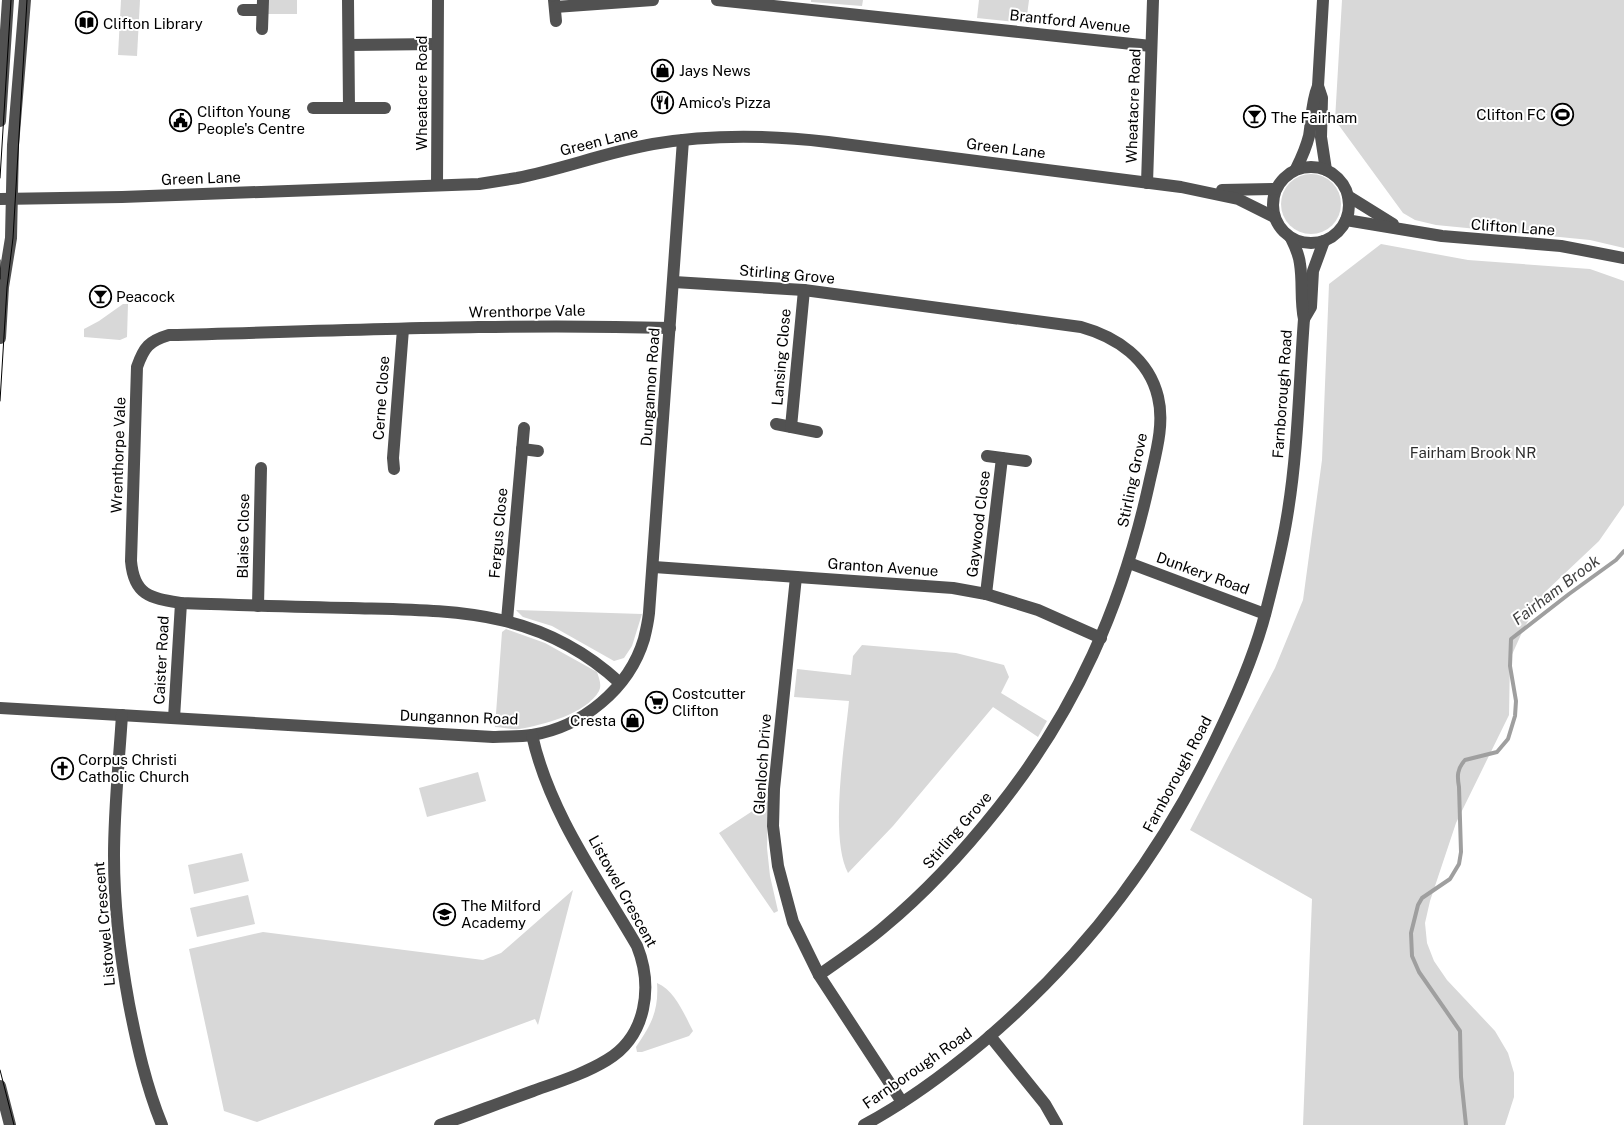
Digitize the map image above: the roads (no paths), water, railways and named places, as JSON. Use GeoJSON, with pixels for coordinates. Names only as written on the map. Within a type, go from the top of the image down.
{"type":"FeatureCollection","features":[{"type":"Feature","properties":{"kind":"street"},"geometry":{"type":"LineString","coordinates":[[0,121],[8,0]]}},
{"type":"Feature","properties":{"kind":"street"},"geometry":{"type":"LineString","coordinates":[[0,338],[3,287],[11,238],[6,199],[14,145],[25,0]]}},
{"type":"Feature","properties":{"kind":"street"},"geometry":{"type":"LineString","coordinates":[[348,0],[349,108]]}},
{"type":"Feature","properties":{"kind":"street","name":"Wheatacre Road"},"geometry":{"type":"LineString","coordinates":[[437,186],[438,0]]}},
{"type":"Feature","properties":{"kind":"street"},"geometry":{"type":"LineString","coordinates":[[556,21],[554,4],[653,0]]}},
{"type":"Feature","properties":{"kind":"street","name":"Brantford Avenue"},"geometry":{"type":"LineString","coordinates":[[717,0],[1151,46]]}},
{"type":"Feature","properties":{"kind":"street","name":"Wheatacre Road"},"geometry":{"type":"LineString","coordinates":[[1147,182],[1153,0]]}},
{"type":"Feature","properties":{"kind":"street"},"geometry":{"type":"LineString","coordinates":[[1296,169],[1303,156],[1309,136],[1313,98],[1318,86],[1324,0]]}},
{"type":"Feature","properties":{"kind":"street"},"geometry":{"type":"LineString","coordinates":[[243,10],[262,5],[262,29]]}},
{"type":"Feature","properties":{"kind":"street"},"geometry":{"type":"LineString","coordinates":[[348,45],[438,44]]}},
{"type":"Feature","properties":{"kind":"street"},"geometry":{"type":"LineString","coordinates":[[1318,86],[1322,98],[1321,137],[1326,170]]}},
{"type":"Feature","properties":{"kind":"street"},"geometry":{"type":"LineString","coordinates":[[313,108],[385,108]]}},
{"type":"Feature","properties":{"kind":"street","name":"Green Lane"},"geometry":{"type":"LineString","coordinates":[[6,199],[122,197],[479,184],[517,178],[612,153],[683,140],[752,136],[782,137],[1147,182],[1204,191],[1238,199],[1274,217]]}},
{"type":"Feature","properties":{"kind":"street","name":"Dungannon Road"},"geometry":{"type":"LineString","coordinates":[[0,708],[493,737],[532,735],[558,728],[578,719],[605,699],[633,665],[644,640],[650,613],[683,140]]}},
{"type":"Feature","properties":{"kind":"street"},"geometry":{"type":"LineString","coordinates":[[1311,166],[1326,170],[1340,180],[1348,196],[1349,208],[1346,220],[1337,232],[1324,241],[1307,243],[1291,238],[1274,217],[1272,203],[1275,189],[1284,177],[1296,169],[1311,166]]}},
{"type":"Feature","properties":{"kind":"street","name":"Green Lane"},"geometry":{"type":"LineString","coordinates":[[1204,191],[1275,189]]}},
{"type":"Feature","properties":{"kind":"street","name":"Clifton Lane"},"geometry":{"type":"LineString","coordinates":[[1348,196],[1400,228]]}},
{"type":"Feature","properties":{"kind":"street","name":"Clifton Lane"},"geometry":{"type":"LineString","coordinates":[[1346,220],[1468,240],[1576,248],[1624,258]]}},
{"type":"Feature","properties":{"kind":"street","name":"Farnborough Road"},"geometry":{"type":"LineString","coordinates":[[864,1125],[902,1102],[963,1058],[1012,1017],[1055,975],[1092,933],[1138,874],[1162,839],[1187,796],[1227,715],[1254,650],[1266,614],[1287,515],[1294,459],[1304,319],[1301,306],[1300,264],[1291,238]]}},
{"type":"Feature","properties":{"kind":"street","name":"Farnborough Road"},"geometry":{"type":"LineString","coordinates":[[1304,319],[1310,307],[1313,271],[1324,241]]}},
{"type":"Feature","properties":{"kind":"street"},"geometry":{"type":"LineString","coordinates":[[0,271],[3,287]]}},
{"type":"Feature","properties":{"kind":"street","name":"Stirling Grove"},"geometry":{"type":"LineString","coordinates":[[674,282],[804,290],[1081,328],[1107,336],[1141,361],[1154,384],[1160,408],[1156,454],[1129,563],[1101,638],[1086,671],[1051,734],[1023,775],[964,850],[928,887],[883,928],[819,976]]}},
{"type":"Feature","properties":{"kind":"street","name":"Lansing Close"},"geometry":{"type":"LineString","coordinates":[[792,427],[804,290]]}},
{"type":"Feature","properties":{"kind":"street","name":"Wrenthorpe Vale"},"geometry":{"type":"LineString","coordinates":[[620,683],[589,657],[565,643],[534,629],[507,620],[470,614],[427,611],[181,603],[148,596],[141,591],[132,573],[137,367],[141,355],[147,346],[156,339],[169,335],[599,326],[670,328]]}},
{"type":"Feature","properties":{"kind":"street","name":"Cerne Close"},"geometry":{"type":"LineString","coordinates":[[394,469],[403,329]]}},
{"type":"Feature","properties":{"kind":"street","name":"Lansing Close"},"geometry":{"type":"LineString","coordinates":[[776,424],[817,432]]}},
{"type":"Feature","properties":{"kind":"street","name":"Fergus Close"},"geometry":{"type":"LineString","coordinates":[[507,620],[524,428]]}},
{"type":"Feature","properties":{"kind":"street"},"geometry":{"type":"LineString","coordinates":[[522,449],[538,451]]}},
{"type":"Feature","properties":{"kind":"street","name":"Gaywood Close"},"geometry":{"type":"LineString","coordinates":[[987,456],[1026,462]]}},
{"type":"Feature","properties":{"kind":"street","name":"Gaywood Close"},"geometry":{"type":"LineString","coordinates":[[986,594],[1002,458]]}},
{"type":"Feature","properties":{"kind":"street","name":"Blaise Close"},"geometry":{"type":"LineString","coordinates":[[258,606],[261,468]]}},
{"type":"Feature","properties":{"kind":"street","name":"Dunkery Road"},"geometry":{"type":"LineString","coordinates":[[1129,563],[1266,614]]}},
{"type":"Feature","properties":{"kind":"street","name":"Granton Avenue"},"geometry":{"type":"LineString","coordinates":[[654,567],[953,588],[986,594],[1038,610],[1101,638]]}},
{"type":"Feature","properties":{"kind":"street","name":"Glenloch Drive"},"geometry":{"type":"LineString","coordinates":[[796,577],[774,789],[773,826],[778,866],[793,922],[819,976],[902,1102]]}},
{"type":"Feature","properties":{"kind":"street","name":"Caister Road"},"geometry":{"type":"LineString","coordinates":[[174,718],[181,603]]}},
{"type":"Feature","properties":{"kind":"street","name":"Listowel Crescent"},"geometry":{"type":"LineString","coordinates":[[122,715],[115,812],[116,904],[124,976],[138,1053],[153,1103],[162,1125]]}},
{"type":"Feature","properties":{"kind":"street","name":"Listowel Crescent"},"geometry":{"type":"LineString","coordinates":[[440,1125],[593,1068],[608,1060],[619,1052],[635,1030],[644,1008],[646,974],[637,946],[559,810],[543,773],[532,735]]}},
{"type":"Feature","properties":{"kind":"street"},"geometry":{"type":"LineString","coordinates":[[990,1036],[1045,1104],[1057,1125]]}},
{"type":"Feature","properties":{"kind":"street"},"geometry":{"type":"LineString","coordinates":[[0,1086],[10,1125]]}},
{"type":"Feature","properties":{"kind":"waterway","name":"Fairham Brook"},"geometry":{"type":"LineString","coordinates":[[1466,1125],[1461,1077],[1460,1031],[1419,972],[1412,956],[1411,933],[1418,905],[1422,898],[1450,879],[1459,864],[1461,852],[1458,776],[1460,766],[1465,760],[1497,752],[1508,739],[1515,716],[1516,701],[1510,666],[1511,639],[1616,560],[1624,551]]}},
{"type":"Feature","properties":{"kind":"tram line"},"geometry":{"type":"LineString","coordinates":[[0,178],[11,0]]}},
{"type":"Feature","properties":{"kind":"tram line"},"geometry":{"type":"LineString","coordinates":[[0,401],[7,287],[13,238],[27,0]]}},
{"type":"Feature","properties":{"kind":"tram line"},"geometry":{"type":"LineString","coordinates":[[0,260],[0,279]]}},
{"type":"Feature","properties":{"kind":"tram line"},"geometry":{"type":"LineString","coordinates":[[0,1070],[14,1125]]}},
{"type":"Feature","properties":{"kind":"place","name":"Clifton Library"},"geometry":{"type":"Point","coordinates":[87,23]}},
{"type":"Feature","properties":{"kind":"place","name":"Jays News"},"geometry":{"type":"Point","coordinates":[663,70]}},
{"type":"Feature","properties":{"kind":"place","name":"Amico's Pizza"},"geometry":{"type":"Point","coordinates":[662,102]}},
{"type":"Feature","properties":{"kind":"place","name":"Clifton FC"},"geometry":{"type":"Point","coordinates":[1562,114]}},
{"type":"Feature","properties":{"kind":"place","name":"The Fairham"},"geometry":{"type":"Point","coordinates":[1255,117]}},
{"type":"Feature","properties":{"kind":"place","name":"Clifton Young People's Centre"},"geometry":{"type":"Point","coordinates":[181,120]}},
{"type":"Feature","properties":{"kind":"place","name":"Peacock"},"geometry":{"type":"Point","coordinates":[100,296]}},
{"type":"Feature","properties":{"kind":"place","name":"Costcutter Clifton"},"geometry":{"type":"Point","coordinates":[656,702]}},
{"type":"Feature","properties":{"kind":"place","name":"Cresta"},"geometry":{"type":"Point","coordinates":[632,720]}},
{"type":"Feature","properties":{"kind":"place","name":"Corpus Christi Catholic Church"},"geometry":{"type":"Point","coordinates":[62,768]}},
{"type":"Feature","properties":{"kind":"place","name":"The Milford Academy"},"geometry":{"type":"Point","coordinates":[445,914]}},
{"type":"Feature","properties":{"kind":"park label","name":"Fairham Brook NR"},"geometry":{"type":"Point","coordinates":[1473,452]}}]}
